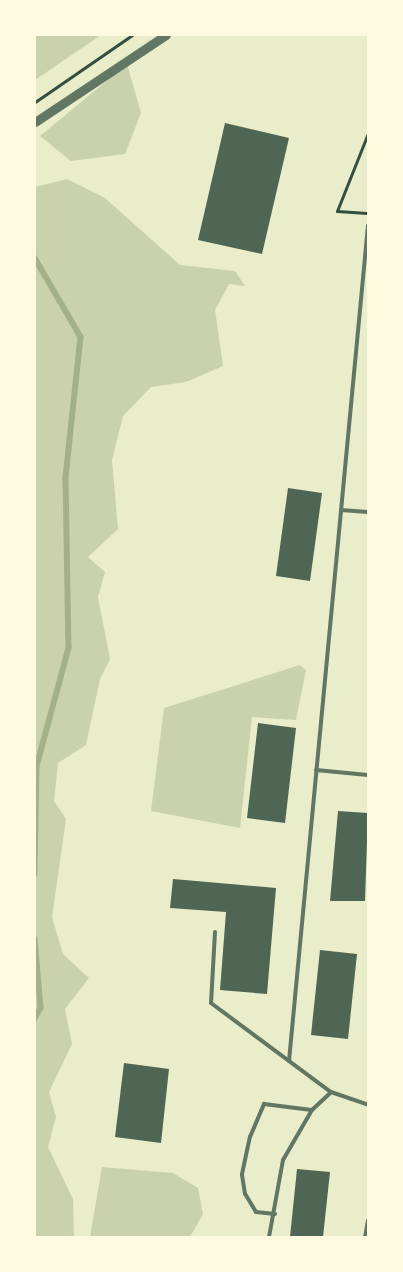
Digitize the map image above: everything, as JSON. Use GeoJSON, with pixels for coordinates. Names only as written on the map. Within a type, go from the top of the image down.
{"type":"FeatureCollection","features":[{"type":"Feature","properties":{"kind":"street"},"geometry":{"type":"LineString","coordinates":[[35,122],[166,35]]}},
{"type":"Feature","properties":{"kind":"street"},"geometry":{"type":"LineString","coordinates":[[365,1237],[368,1220]]}},
{"type":"Feature","properties":{"kind":"lane"},"geometry":{"type":"LineString","coordinates":[[289,1061],[368,226]]}},
{"type":"Feature","properties":{"kind":"lane"},"geometry":{"type":"LineString","coordinates":[[341,510],[368,512]]}},
{"type":"Feature","properties":{"kind":"lane"},"geometry":{"type":"LineString","coordinates":[[316,770],[368,775]]}},
{"type":"Feature","properties":{"kind":"lane"},"geometry":{"type":"LineString","coordinates":[[215,932],[211,1003],[332,1092],[368,1105]]}},
{"type":"Feature","properties":{"kind":"lane"},"geometry":{"type":"LineString","coordinates":[[268,1237],[275,1214],[283,1160],[312,1110],[332,1092]]}},
{"type":"Feature","properties":{"kind":"lane"},"geometry":{"type":"LineString","coordinates":[[275,1214],[256,1212],[245,1194],[242,1174],[250,1137],[264,1104],[312,1110]]}},
{"type":"Feature","properties":{"kind":"path"},"geometry":{"type":"LineString","coordinates":[[35,102],[132,35]]}},
{"type":"Feature","properties":{"kind":"path"},"geometry":{"type":"LineString","coordinates":[[368,133],[337,211],[368,213]]}},
{"type":"Feature","properties":{"kind":"green space"},"geometry":{"type":"Polygon","coordinates":[[[35,35],[101,35],[35,80],[35,35]]]}},
{"type":"Feature","properties":{"kind":"green space"},"geometry":{"type":"Polygon","coordinates":[[[127,64],[141,113],[125,154],[71,161],[40,136],[127,64]]]}},
{"type":"Feature","properties":{"kind":"green space"},"geometry":{"type":"Polygon","coordinates":[[[67,179],[105,198],[180,265],[235,271],[245,286],[229,284],[215,310],[223,366],[186,382],[151,387],[123,416],[112,460],[118,529],[88,557],[105,572],[98,597],[110,659],[100,679],[86,745],[58,763],[54,801],[66,819],[52,917],[63,954],[89,978],[65,1009],[72,1044],[49,1092],[56,1117],[48,1147],[73,1199],[74,1236],[35,1237],[35,187],[67,179]]]}},
{"type":"Feature","properties":{"kind":"green space"},"geometry":{"type":"Polygon","coordinates":[[[300,665],[306,670],[296,720],[252,717],[240,828],[151,811],[164,708],[300,665]]]}},
{"type":"Feature","properties":{"kind":"green space"},"geometry":{"type":"Polygon","coordinates":[[[102,1167],[173,1173],[198,1188],[203,1214],[190,1237],[90,1237],[102,1167]]]}},
{"type":"Feature","properties":{"kind":"building"},"geometry":{"type":"Polygon","coordinates":[[[225,123],[289,138],[262,254],[198,240],[225,123]]]}},
{"type":"Feature","properties":{"kind":"building"},"geometry":{"type":"Polygon","coordinates":[[[288,488],[322,493],[310,581],[276,576],[288,488]]]}},
{"type":"Feature","properties":{"kind":"building"},"geometry":{"type":"Polygon","coordinates":[[[258,723],[296,728],[285,823],[247,818],[258,723]]]}},
{"type":"Feature","properties":{"kind":"building"},"geometry":{"type":"Polygon","coordinates":[[[338,811],[368,813],[365,901],[330,901],[338,811]]]}},
{"type":"Feature","properties":{"kind":"building"},"geometry":{"type":"Polygon","coordinates":[[[173,879],[276,888],[267,994],[220,990],[226,912],[170,908],[173,879]]]}},
{"type":"Feature","properties":{"kind":"building"},"geometry":{"type":"Polygon","coordinates":[[[320,950],[357,954],[348,1039],[311,1035],[320,950]]]}},
{"type":"Feature","properties":{"kind":"building"},"geometry":{"type":"Polygon","coordinates":[[[124,1063],[169,1069],[161,1143],[115,1137],[124,1063]]]}},
{"type":"Feature","properties":{"kind":"building"},"geometry":{"type":"Polygon","coordinates":[[[297,1169],[330,1172],[323,1237],[290,1237],[297,1169]]]}},
{"type":"Feature","properties":{"kind":"waterway"},"geometry":{"type":"LineString","coordinates":[[35,258],[81,337],[66,478],[69,648],[37,767],[35,874]]}},
{"type":"Feature","properties":{"kind":"waterway"},"geometry":{"type":"LineString","coordinates":[[35,939],[41,1008],[35,1019]]}}]}
